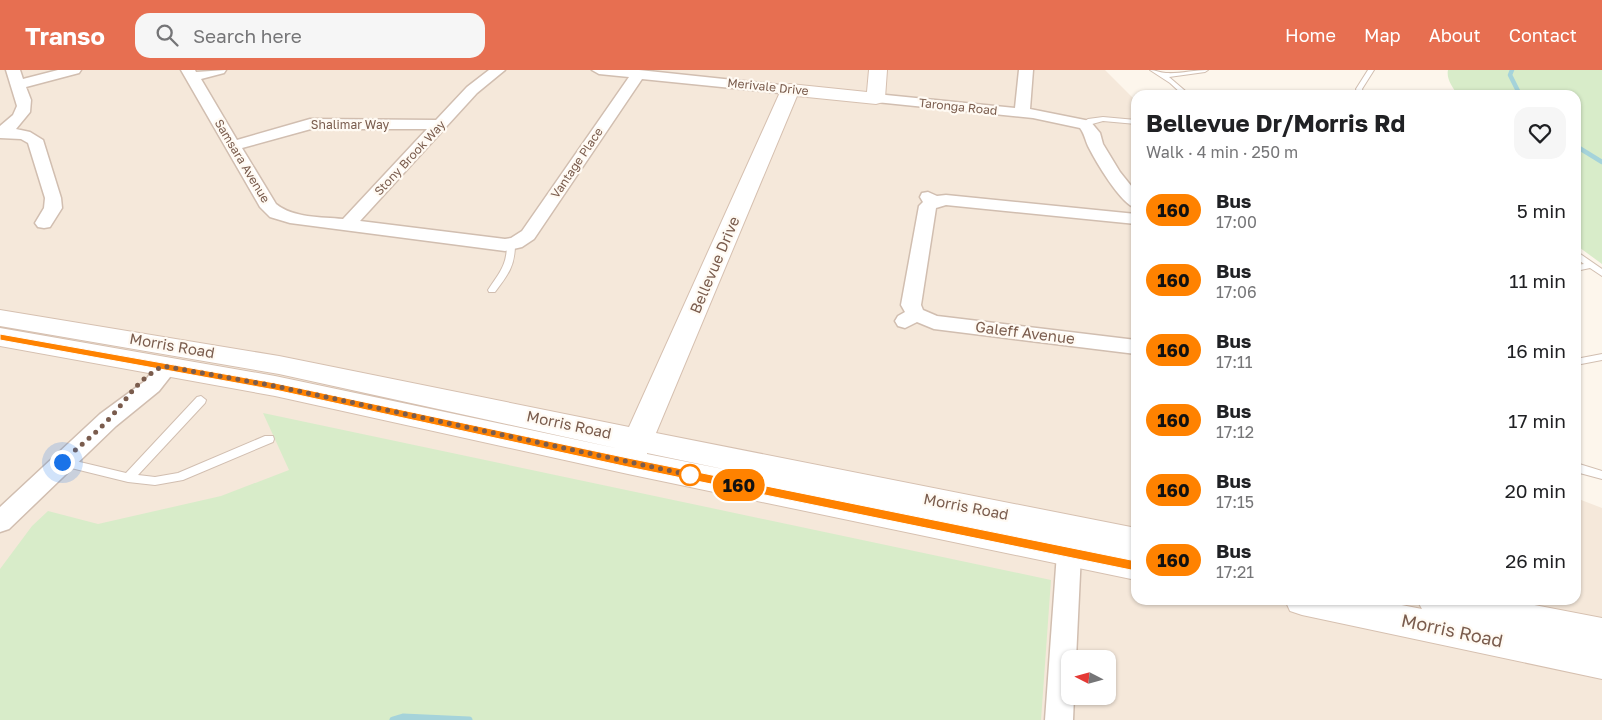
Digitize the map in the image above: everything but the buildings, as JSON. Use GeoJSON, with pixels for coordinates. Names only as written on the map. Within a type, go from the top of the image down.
{"type":"FeatureCollection","features":[{"type":"Feature","properties":{"kind":"street"},"geometry":{"type":"LineString","coordinates":[[1,133],[17,122],[24,112],[24,105],[15,77],[74,70]]}},
{"type":"Feature","properties":{"kind":"street"},"geometry":{"type":"LineString","coordinates":[[190,74],[219,70]]}},
{"type":"Feature","properties":{"kind":"street","name":"Stony Brook Way"},"geometry":{"type":"LineString","coordinates":[[472,90],[484,70]]}},
{"type":"Feature","properties":{"kind":"street","name":"Stony Brook Way"},"geometry":{"type":"LineString","coordinates":[[347,225],[472,90],[498,70]]}},
{"type":"Feature","properties":{"kind":"street","name":"Merivale Drive"},"geometry":{"type":"LineString","coordinates":[[599,70],[638,74],[719,76],[790,90],[870,98]]}},
{"type":"Feature","properties":{"kind":"street"},"geometry":{"type":"LineString","coordinates":[[870,98],[878,70]]}},
{"type":"Feature","properties":{"kind":"street"},"geometry":{"type":"LineString","coordinates":[[1022,113],[1026,70]]}},
{"type":"Feature","properties":{"kind":"street","name":"Samsara Avenue"},"geometry":{"type":"LineString","coordinates":[[190,74],[272,211],[290,218],[347,225]]}},
{"type":"Feature","properties":{"kind":"street","name":"Vantage Place"},"geometry":{"type":"LineString","coordinates":[[511,244],[528,235],[638,74]]}},
{"type":"Feature","properties":{"kind":"street","name":"Bellevue Drive"},"geometry":{"type":"LineString","coordinates":[[633,451],[790,90]]}},
{"type":"Feature","properties":{"kind":"street","name":"Taronga Road"},"geometry":{"type":"LineString","coordinates":[[870,98],[1091,122]]}},
{"type":"Feature","properties":{"kind":"street"},"geometry":{"type":"LineString","coordinates":[[1091,122],[1090,130],[1100,150],[1113,174],[1131,197]]}},
{"type":"Feature","properties":{"kind":"street","name":"Shalimar Way"},"geometry":{"type":"LineString","coordinates":[[233,146],[310,124],[440,125]]}},
{"type":"Feature","properties":{"kind":"street"},"geometry":{"type":"LineString","coordinates":[[1,133],[26,135],[35,140],[53,198],[53,208],[44,223]]}},
{"type":"Feature","properties":{"kind":"street","name":"Galeff Avenue"},"geometry":{"type":"LineString","coordinates":[[1131,218],[930,200],[910,318],[1131,346]]}},
{"type":"Feature","properties":{"kind":"street"},"geometry":{"type":"LineString","coordinates":[[347,225],[494,244],[511,244]]}},
{"type":"Feature","properties":{"kind":"street","name":"Morris Road"},"geometry":{"type":"LineString","coordinates":[[0,318],[172,356],[275,386],[633,451],[1070,540],[1131,564]]}},
{"type":"Feature","properties":{"kind":"street","name":"Morris Road"},"geometry":{"type":"LineString","coordinates":[[0,337],[172,356]]}},
{"type":"Feature","properties":{"kind":"street"},"geometry":{"type":"LineString","coordinates":[[0,522],[108,420],[152,386],[160,377],[172,356]]}},
{"type":"Feature","properties":{"kind":"street"},"geometry":{"type":"LineString","coordinates":[[0,536],[9,528],[38,488]]}},
{"type":"Feature","properties":{"kind":"street"},"geometry":{"type":"LineString","coordinates":[[1058,720],[1070,540]]}},
{"type":"Feature","properties":{"kind":"street","name":"Morris Road"},"geometry":{"type":"LineString","coordinates":[[1070,540],[1131,541]]}},
{"type":"Feature","properties":{"kind":"street","name":"Morris Road"},"geometry":{"type":"LineString","coordinates":[[1350,605],[1397,610],[1602,662]]}},
{"type":"Feature","properties":{"kind":"street","name":"Morris Road"},"geometry":{"type":"LineString","coordinates":[[1459,605],[1602,634]]}},
{"type":"Feature","properties":{"kind":"lane"},"geometry":{"type":"LineString","coordinates":[[1153,70],[1180,90]]}},
{"type":"Feature","properties":{"kind":"lane"},"geometry":{"type":"LineString","coordinates":[[1161,76],[1205,70]]}},
{"type":"Feature","properties":{"kind":"lane"},"geometry":{"type":"LineString","coordinates":[[1360,90],[1371,70]]}},
{"type":"Feature","properties":{"kind":"lane","name":"Taronga Road"},"geometry":{"type":"LineString","coordinates":[[1091,122],[1103,119],[1131,122]]}},
{"type":"Feature","properties":{"kind":"lane","name":"Taronga Road"},"geometry":{"type":"LineString","coordinates":[[1091,122],[1131,126]]}},
{"type":"Feature","properties":{"kind":"lane"},"geometry":{"type":"LineString","coordinates":[[492,290],[510,265],[512,257],[511,244]]}},
{"type":"Feature","properties":{"kind":"lane"},"geometry":{"type":"LineString","coordinates":[[1581,257],[1602,273]]}},
{"type":"Feature","properties":{"kind":"lane"},"geometry":{"type":"LineString","coordinates":[[1581,267],[1592,265]]}},
{"type":"Feature","properties":{"kind":"lane"},"geometry":{"type":"LineString","coordinates":[[1581,361],[1602,357]]}},
{"type":"Feature","properties":{"kind":"lane"},"geometry":{"type":"LineString","coordinates":[[128,478],[201,400]]}},
{"type":"Feature","properties":{"kind":"lane"},"geometry":{"type":"LineString","coordinates":[[62,462],[145,482],[173,478],[269,439]]}},
{"type":"Feature","properties":{"kind":"lane"},"geometry":{"type":"LineString","coordinates":[[1581,468],[1602,474]]}},
{"type":"Feature","properties":{"kind":"shaded area"},"geometry":{"type":"Polygon","coordinates":[[[0,70],[1105,70],[1131,96],[1131,605],[1581,605],[1581,500],[1602,508],[1602,720],[0,720],[0,70]]]}},
{"type":"Feature","properties":{"kind":"green space"},"geometry":{"type":"Polygon","coordinates":[[[1448,70],[1602,70],[1602,264],[1581,249],[1581,90],[1455,90],[1449,80],[1448,70]]]}},
{"type":"Feature","properties":{"kind":"green space"},"geometry":{"type":"Polygon","coordinates":[[[263,413],[1051,580],[1041,720],[0,720],[0,569],[32,526],[48,511],[98,524],[221,496],[289,470],[263,413]]]}},
{"type":"Feature","properties":{"kind":"waterway"},"geometry":{"type":"LineString","coordinates":[[1512,70],[1510,75],[1518,90]]}},
{"type":"Feature","properties":{"kind":"waterway"},"geometry":{"type":"LineString","coordinates":[[1581,149],[1602,162]]}},
{"type":"Feature","properties":{"kind":"waterway"},"geometry":{"type":"LineString","coordinates":[[393,720],[403,717],[469,720]]}},
{"type":"Feature","properties":{"kind":"bus line","name":"160"},"geometry":{"type":"LineString","coordinates":[[0,337],[275,386],[628,462],[1131,565]]}},
{"type":"Feature","properties":{"kind":"route"},"geometry":{"type":"LineString","coordinates":[[62,462],[108,420],[138,383],[147,375],[163,366],[275,386],[690,475]]}}]}
